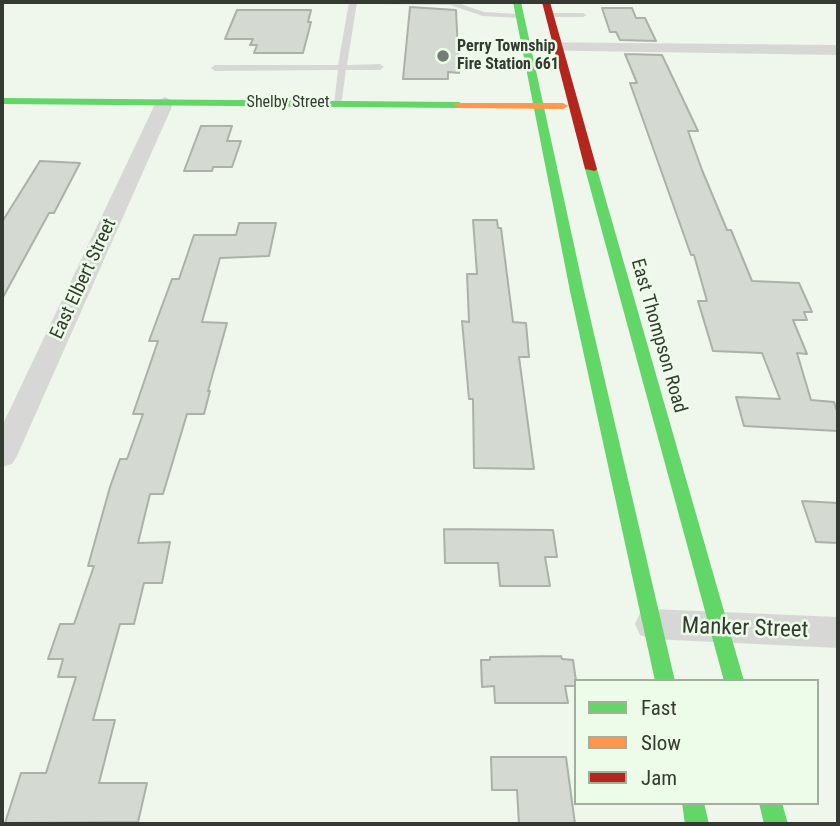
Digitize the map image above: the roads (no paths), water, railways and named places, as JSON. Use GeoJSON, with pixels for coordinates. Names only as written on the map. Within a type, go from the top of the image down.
{"type":"FeatureCollection","features":[{"type":"Feature","properties":{"kind":"main road","name":"East Thompson Road"},"geometry":{"type":"LineString","coordinates":[[548,8],[631,320],[733,679]]}},
{"type":"Feature","properties":{"kind":"main road"},"geometry":{"type":"LineString","coordinates":[[518,9],[665,679]]}},
{"type":"Feature","properties":{"kind":"main road","name":"Shelby Street"},"geometry":{"type":"LineString","coordinates":[[2,101],[573,106]]}},
{"type":"Feature","properties":{"kind":"main road"},"geometry":{"type":"LineString","coordinates":[[693,805],[697,824]]}},
{"type":"Feature","properties":{"kind":"main road"},"geometry":{"type":"LineString","coordinates":[[771,805],[776,824]]}},
{"type":"Feature","properties":{"kind":"street"},"geometry":{"type":"LineString","coordinates":[[525,47],[838,50]]}},
{"type":"Feature","properties":{"kind":"street","name":"East Elbert Street"},"geometry":{"type":"LineString","coordinates":[[2,456],[165,102]]}},
{"type":"Feature","properties":{"kind":"street","name":"Manker Street"},"geometry":{"type":"LineString","coordinates":[[652,624],[838,633]]}},
{"type":"Feature","properties":{"kind":"lane"},"geometry":{"type":"LineString","coordinates":[[338,104],[353,2]]}},
{"type":"Feature","properties":{"kind":"lane"},"geometry":{"type":"LineString","coordinates":[[380,2],[451,3],[484,15],[518,9]]}},
{"type":"Feature","properties":{"kind":"lane"},"geometry":{"type":"LineString","coordinates":[[548,8],[583,15]]}},
{"type":"Feature","properties":{"kind":"lane"},"geometry":{"type":"LineString","coordinates":[[215,68],[380,67]]}},
{"type":"Feature","properties":{"kind":"place","name":"Perry Township Fire Station 661"},"geometry":{"type":"Point","coordinates":[443,56]}}]}
